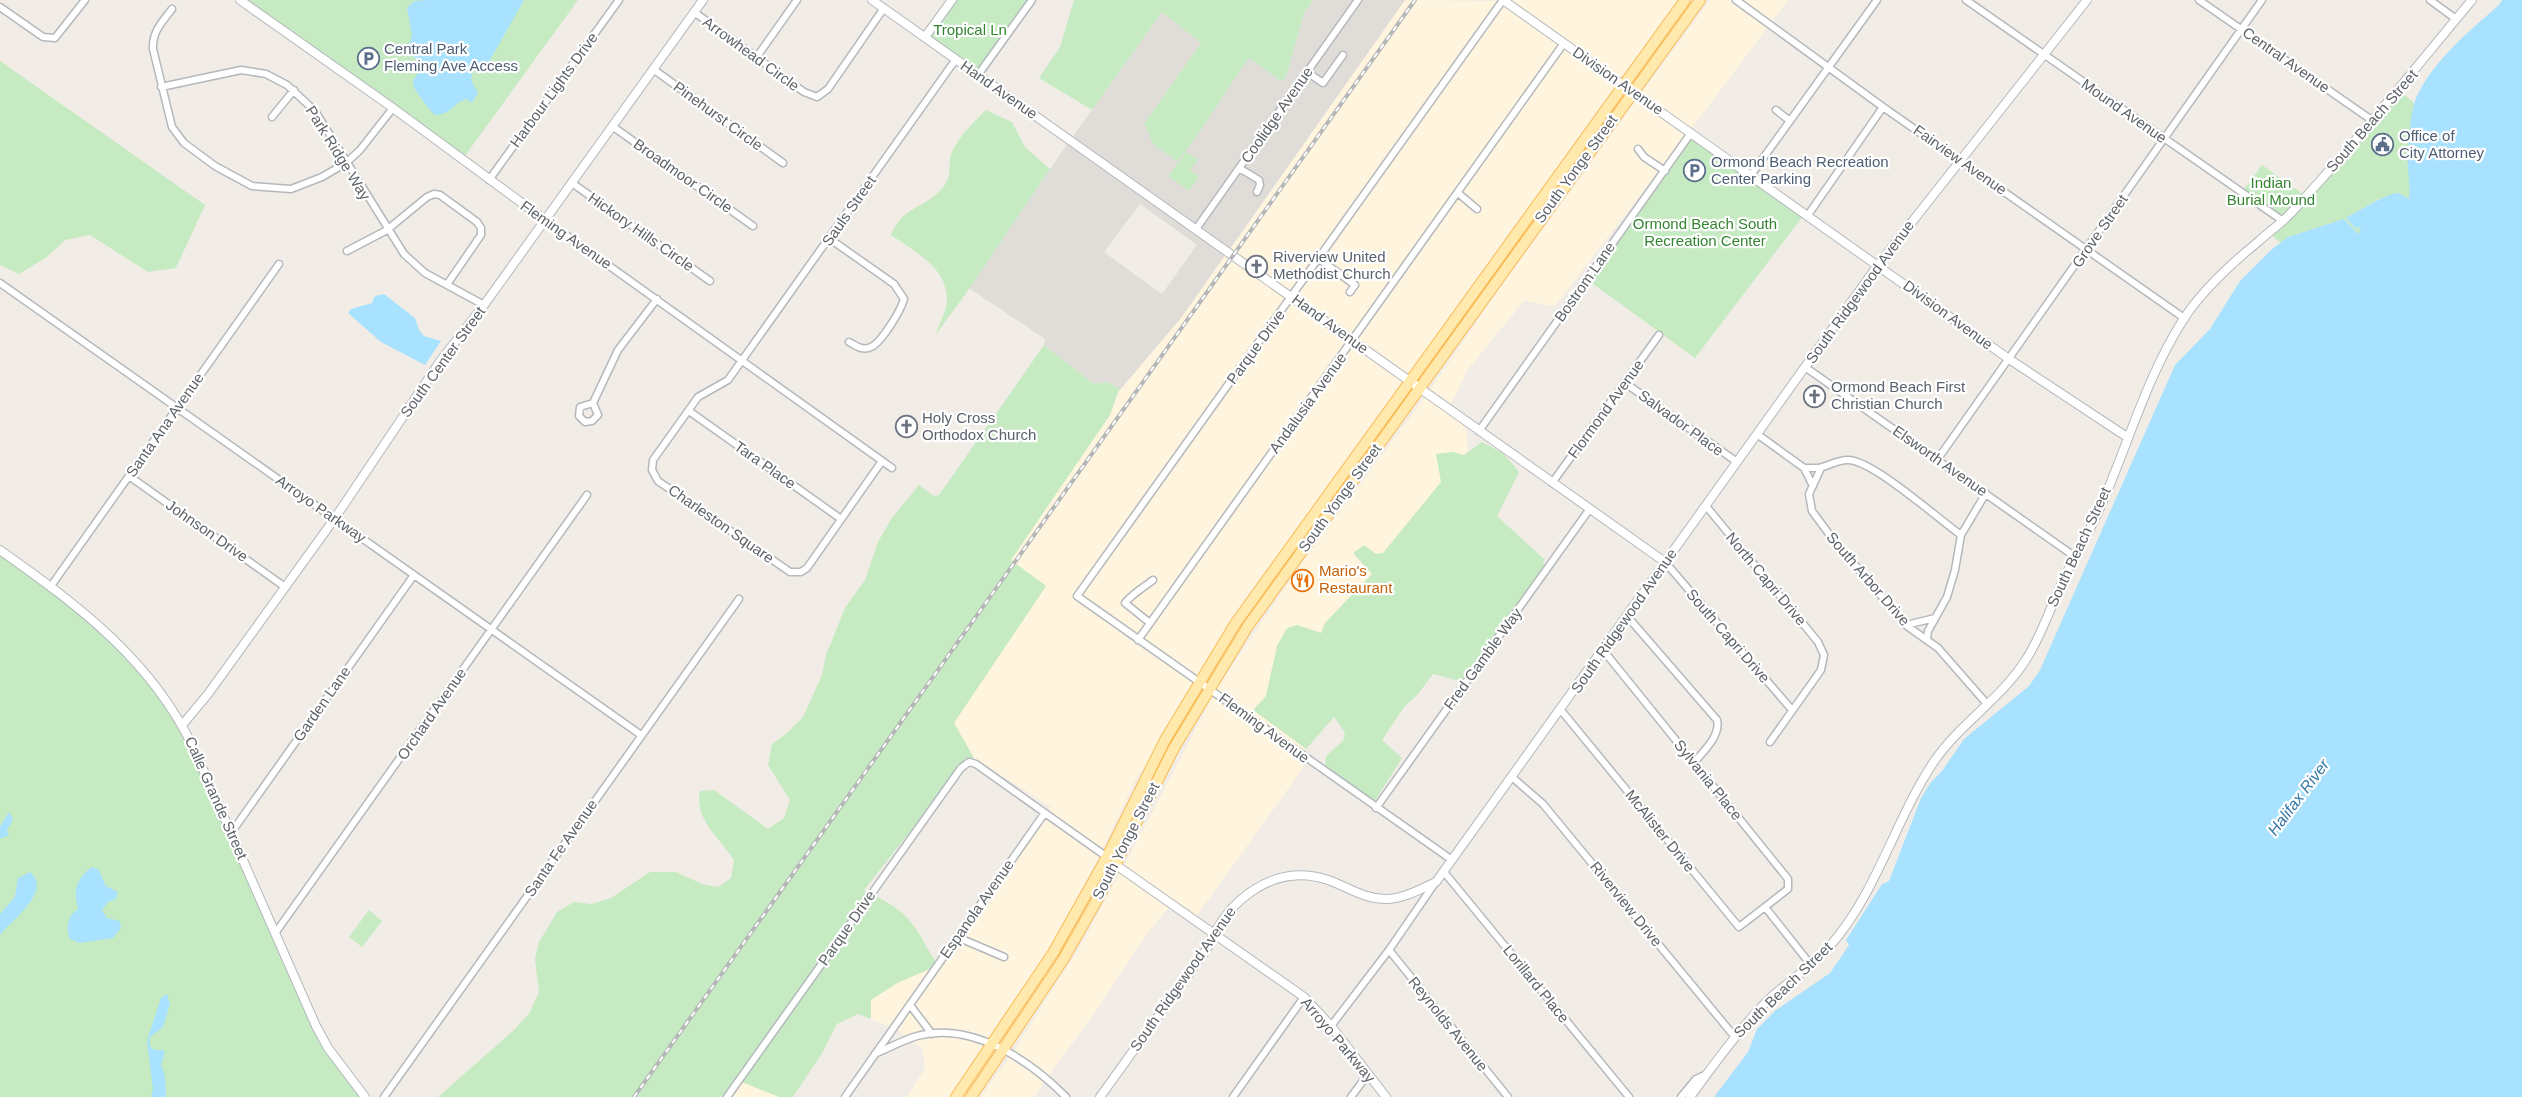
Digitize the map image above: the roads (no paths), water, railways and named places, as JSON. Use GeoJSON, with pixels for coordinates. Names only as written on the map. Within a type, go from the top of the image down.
{"type":"FeatureCollection","features":[{"type":"Feature","properties":{"kind":"main road","name":"South Yonge Street"},"geometry":{"type":"LineString","coordinates":[[956,1097],[993,1045],[1053,953],[1114,843],[1154,761],[1199,682],[1256,594],[1685,0]]}},
{"type":"Feature","properties":{"kind":"main road","name":"South Yonge Street"},"geometry":{"type":"LineString","coordinates":[[971,1097],[1004,1051],[1063,960],[1116,865],[1159,776],[1208,688],[1248,626],[1700,0]]}},
{"type":"Feature","properties":{"kind":"main road"},"geometry":{"type":"LineString","coordinates":[[1518,230],[1516,243],[1519,250]]}},
{"type":"Feature","properties":{"kind":"main road"},"geometry":{"type":"LineString","coordinates":[[1311,539],[1308,531],[1324,506],[1327,495]]}},
{"type":"Feature","properties":{"kind":"main road"},"geometry":{"type":"LineString","coordinates":[[1114,843],[1116,865]]}},
{"type":"Feature","properties":{"kind":"main road"},"geometry":{"type":"LineString","coordinates":[[1106,857],[1108,880]]}},
{"type":"Feature","properties":{"kind":"street"},"geometry":{"type":"LineString","coordinates":[[0,7],[43,38],[55,38],[85,0]]}},
{"type":"Feature","properties":{"kind":"street","name":"Fleming Avenue"},"geometry":{"type":"LineString","coordinates":[[240,0],[892,468]]}},
{"type":"Feature","properties":{"kind":"street","name":"Harbour Lights Drive"},"geometry":{"type":"LineString","coordinates":[[489,180],[619,0]]}},
{"type":"Feature","properties":{"kind":"street","name":"South Center Street"},"geometry":{"type":"LineString","coordinates":[[183,724],[208,694],[286,587],[335,518],[441,360],[484,305],[703,0]]}},
{"type":"Feature","properties":{"kind":"street"},"geometry":{"type":"LineString","coordinates":[[756,58],[797,0]]}},
{"type":"Feature","properties":{"kind":"street","name":"Hand Avenue"},"geometry":{"type":"LineString","coordinates":[[872,0],[1665,562]]}},
{"type":"Feature","properties":{"kind":"street"},"geometry":{"type":"LineString","coordinates":[[925,38],[952,0]]}},
{"type":"Feature","properties":{"kind":"street"},"geometry":{"type":"LineString","coordinates":[[978,75],[1032,0]]}},
{"type":"Feature","properties":{"kind":"street","name":"Coolidge Avenue"},"geometry":{"type":"LineString","coordinates":[[1196,229],[1358,0]]}},
{"type":"Feature","properties":{"kind":"street","name":"Division Avenue"},"geometry":{"type":"LineString","coordinates":[[1503,0],[2009,358],[2127,437]]}},
{"type":"Feature","properties":{"kind":"street","name":"Parque Drive"},"geometry":{"type":"LineString","coordinates":[[1077,596],[1503,0]]}},
{"type":"Feature","properties":{"kind":"street","name":"Fairview Avenue"},"geometry":{"type":"LineString","coordinates":[[1736,0],[1830,66],[1883,107],[2184,318]]}},
{"type":"Feature","properties":{"kind":"street"},"geometry":{"type":"LineString","coordinates":[[1751,175],[1878,0]]}},
{"type":"Feature","properties":{"kind":"street","name":"Mound Avenue"},"geometry":{"type":"LineString","coordinates":[[1966,0],[2283,221]]}},
{"type":"Feature","properties":{"kind":"street","name":"South Ridgewood Avenue"},"geometry":{"type":"LineString","coordinates":[[1100,1097],[1208,947],[1213,934],[1239,900],[1258,886],[1294,874],[1311,875],[1329,880],[1372,898],[1388,899],[1414,893],[1436,882],[1878,265],[2087,0]]}},
{"type":"Feature","properties":{"kind":"street","name":"Central Avenue"},"geometry":{"type":"LineString","coordinates":[[2199,0],[2373,121]]}},
{"type":"Feature","properties":{"kind":"street","name":"Grove Street"},"geometry":{"type":"LineString","coordinates":[[1937,460],[2088,249],[2262,0]]}},
{"type":"Feature","properties":{"kind":"street"},"geometry":{"type":"LineString","coordinates":[[2430,0],[2456,18]]}},
{"type":"Feature","properties":{"kind":"street","name":"South Beach Street"},"geometry":{"type":"LineString","coordinates":[[1690,1097],[1734,1036],[1790,980],[1811,965],[1830,947],[1853,916],[1884,860],[1920,784],[1935,760],[1959,731],[1987,704],[2025,662],[2074,556],[2100,509],[2127,437],[2162,358],[2184,318],[2212,285],[2283,221],[2373,121],[2472,0]]}},
{"type":"Feature","properties":{"kind":"street","name":"Arrowhead Circle"},"geometry":{"type":"LineString","coordinates":[[694,12],[804,92],[817,97],[828,89],[884,8]]}},
{"type":"Feature","properties":{"kind":"street"},"geometry":{"type":"LineString","coordinates":[[172,9],[157,28],[152,39],[172,127],[184,143],[215,166],[252,186],[291,189],[322,177],[346,163],[360,150],[393,108]]}},
{"type":"Feature","properties":{"kind":"street","name":"Andalusia Avenue"},"geometry":{"type":"LineString","coordinates":[[1138,640],[1564,43]]}},
{"type":"Feature","properties":{"kind":"street"},"geometry":{"type":"LineString","coordinates":[[1307,72],[1323,84],[1343,55]]}},
{"type":"Feature","properties":{"kind":"street","name":"Sauls Street"},"geometry":{"type":"LineString","coordinates":[[742,361],[956,59]]}},
{"type":"Feature","properties":{"kind":"street","name":"Pinehurst Circle"},"geometry":{"type":"LineString","coordinates":[[653,69],[783,163]]}},
{"type":"Feature","properties":{"kind":"street","name":"Park Ridge Way"},"geometry":{"type":"LineString","coordinates":[[162,87],[241,70],[266,74],[294,90],[316,112],[387,230],[411,262],[425,273],[448,283],[484,305]]}},
{"type":"Feature","properties":{"kind":"street"},"geometry":{"type":"LineString","coordinates":[[272,117],[294,90]]}},
{"type":"Feature","properties":{"kind":"street"},"geometry":{"type":"LineString","coordinates":[[1808,215],[1883,107]]}},
{"type":"Feature","properties":{"kind":"street"},"geometry":{"type":"LineString","coordinates":[[1776,110],[1790,122]]}},
{"type":"Feature","properties":{"kind":"street","name":"Broadmoor Circle"},"geometry":{"type":"LineString","coordinates":[[612,126],[753,226]]}},
{"type":"Feature","properties":{"kind":"street","name":"Bostrom Lane"},"geometry":{"type":"LineString","coordinates":[[1479,432],[1691,133]]}},
{"type":"Feature","properties":{"kind":"street"},"geometry":{"type":"LineString","coordinates":[[1638,149],[1644,157],[1664,171]]}},
{"type":"Feature","properties":{"kind":"street"},"geometry":{"type":"LineString","coordinates":[[1239,168],[1260,180],[1257,192]]}},
{"type":"Feature","properties":{"kind":"street","name":"Hickory Hills Circle"},"geometry":{"type":"LineString","coordinates":[[572,183],[710,281]]}},
{"type":"Feature","properties":{"kind":"street"},"geometry":{"type":"LineString","coordinates":[[1458,193],[1477,209]]}},
{"type":"Feature","properties":{"kind":"street"},"geometry":{"type":"LineString","coordinates":[[347,252],[387,230],[434,194],[440,195],[477,222],[481,228],[481,235],[448,283]]}},
{"type":"Feature","properties":{"kind":"street"},"geometry":{"type":"LineString","coordinates":[[830,239],[894,284],[904,299],[898,313],[872,347],[859,348],[849,342]]}},
{"type":"Feature","properties":{"kind":"street"},"geometry":{"type":"LineString","coordinates":[[1319,259],[1355,285],[1350,292]]}},
{"type":"Feature","properties":{"kind":"street","name":"Santa Ana Avenue"},"geometry":{"type":"LineString","coordinates":[[51,586],[279,264]]}},
{"type":"Feature","properties":{"kind":"street","name":"Arroyo Parkway"},"geometry":{"type":"LineString","coordinates":[[0,282],[335,518],[491,631],[641,735]]}},
{"type":"Feature","properties":{"kind":"street"},"geometry":{"type":"LineString","coordinates":[[593,402],[618,350],[657,299]]}},
{"type":"Feature","properties":{"kind":"street","name":"Flormond Avenue"},"geometry":{"type":"LineString","coordinates":[[1552,483],[1659,335]]}},
{"type":"Feature","properties":{"kind":"street","name":"Charleston Square"},"geometry":{"type":"LineString","coordinates":[[742,361],[728,380],[703,393],[653,460],[652,470],[658,480],[790,572],[795,573],[807,568],[882,461]]}},
{"type":"Feature","properties":{"kind":"street","name":"Elsworth Avenue"},"geometry":{"type":"LineString","coordinates":[[1805,368],[2074,556]]}},
{"type":"Feature","properties":{"kind":"street","name":"Salvador Place"},"geometry":{"type":"LineString","coordinates":[[1625,383],[1737,462]]}},
{"type":"Feature","properties":{"kind":"street","name":"Tara Place"},"geometry":{"type":"LineString","coordinates":[[689,411],[841,519]]}},
{"type":"Feature","properties":{"kind":"street","name":"South Arbor Drive"},"geometry":{"type":"LineString","coordinates":[[1756,434],[1804,468],[1813,486]]}},
{"type":"Feature","properties":{"kind":"street"},"geometry":{"type":"LineString","coordinates":[[1804,468],[1820,468],[1836,462],[1849,460],[1863,464],[1961,535]]}},
{"type":"Feature","properties":{"kind":"street","name":"South Arbor Drive"},"geometry":{"type":"LineString","coordinates":[[1820,468],[1809,494],[1812,511],[1832,538],[1906,625],[1938,648],[1987,704]]}},
{"type":"Feature","properties":{"kind":"street","name":"Johnson Drive"},"geometry":{"type":"LineString","coordinates":[[129,476],[286,587]]}},
{"type":"Feature","properties":{"kind":"street"},"geometry":{"type":"LineString","coordinates":[[1928,639],[1928,631],[1947,597],[1955,570],[1961,535],[1986,493]]}},
{"type":"Feature","properties":{"kind":"street","name":"Orchard Avenue"},"geometry":{"type":"LineString","coordinates":[[276,932],[587,495]]}},
{"type":"Feature","properties":{"kind":"street","name":"North Capri Drive"},"geometry":{"type":"LineString","coordinates":[[1706,506],[1818,642],[1824,655],[1822,670],[1792,710]]}},
{"type":"Feature","properties":{"kind":"street","name":"Fred Gamble Way"},"geometry":{"type":"LineString","coordinates":[[1376,808],[1590,510]]}},
{"type":"Feature","properties":{"kind":"street","name":"Calle Grande Street"},"geometry":{"type":"LineString","coordinates":[[0,550],[51,586],[109,636],[148,674],[183,724],[328,1048],[365,1097]]}},
{"type":"Feature","properties":{"kind":"street","name":"South Capri Drive"},"geometry":{"type":"LineString","coordinates":[[1665,562],[1792,710]]}},
{"type":"Feature","properties":{"kind":"street","name":"Garden Lane"},"geometry":{"type":"LineString","coordinates":[[231,833],[414,575]]}},
{"type":"Feature","properties":{"kind":"street"},"geometry":{"type":"LineString","coordinates":[[1150,623],[1125,603],[1133,592],[1139,591],[1153,580]]}},
{"type":"Feature","properties":{"kind":"street","name":"Fleming Avenue"},"geometry":{"type":"LineString","coordinates":[[1077,596],[1452,860]]}},
{"type":"Feature","properties":{"kind":"street","name":"Santa Fe Avenue"},"geometry":{"type":"LineString","coordinates":[[384,1097],[739,598]]}},
{"type":"Feature","properties":{"kind":"street"},"geometry":{"type":"LineString","coordinates":[[1627,616],[1716,720],[1718,727],[1715,736],[1694,763]]}},
{"type":"Feature","properties":{"kind":"street"},"geometry":{"type":"LineString","coordinates":[[1906,625],[1935,618]]}},
{"type":"Feature","properties":{"kind":"street","name":"Sylvania Place"},"geometry":{"type":"LineString","coordinates":[[1603,650],[1788,879],[1788,889],[1765,907]]}},
{"type":"Feature","properties":{"kind":"street","name":"McAlister Drive"},"geometry":{"type":"LineString","coordinates":[[1560,709],[1740,927],[1765,907]]}},
{"type":"Feature","properties":{"kind":"street"},"geometry":{"type":"LineString","coordinates":[[1770,742],[1792,710]]}},
{"type":"Feature","properties":{"kind":"street","name":"Parque Drive"},"geometry":{"type":"LineString","coordinates":[[727,1097],[961,768],[969,762],[976,764],[1044,814]]}},
{"type":"Feature","properties":{"kind":"street","name":"Riverview Drive"},"geometry":{"type":"LineString","coordinates":[[1512,777],[1548,810],[1734,1036]]}},
{"type":"Feature","properties":{"kind":"street"},"geometry":{"type":"LineString","coordinates":[[1044,814],[1106,857]]}},
{"type":"Feature","properties":{"kind":"street","name":"Espanola Avenue"},"geometry":{"type":"LineString","coordinates":[[845,1097],[1044,814]]}},
{"type":"Feature","properties":{"kind":"street","name":"Arroyo Parkway"},"geometry":{"type":"LineString","coordinates":[[1116,865],[1304,997],[1331,1026],[1386,1097]]}},
{"type":"Feature","properties":{"kind":"street","name":"Lorillard Place"},"geometry":{"type":"LineString","coordinates":[[1444,872],[1629,1097]]}},
{"type":"Feature","properties":{"kind":"street"},"geometry":{"type":"LineString","coordinates":[[1331,1026],[1436,882]]}},
{"type":"Feature","properties":{"kind":"street"},"geometry":{"type":"LineString","coordinates":[[1765,907],[1811,965]]}},
{"type":"Feature","properties":{"kind":"street"},"geometry":{"type":"LineString","coordinates":[[957,937],[1004,957]]}},
{"type":"Feature","properties":{"kind":"street","name":"Reynolds Avenue"},"geometry":{"type":"LineString","coordinates":[[1388,950],[1508,1097]]}},
{"type":"Feature","properties":{"kind":"street"},"geometry":{"type":"LineString","coordinates":[[1233,1097],[1304,997]]}},
{"type":"Feature","properties":{"kind":"street"},"geometry":{"type":"LineString","coordinates":[[910,1005],[932,1034]]}},
{"type":"Feature","properties":{"kind":"street"},"geometry":{"type":"LineString","coordinates":[[875,1054],[917,1036],[932,1034],[974,1037],[993,1045],[1023,1062],[1066,1097]]}},
{"type":"Feature","properties":{"kind":"street"},"geometry":{"type":"LineString","coordinates":[[1351,1097],[1368,1074]]}},
{"type":"Feature","properties":{"kind":"street"},"geometry":{"type":"LineString","coordinates":[[1680,1097],[1696,1078],[1707,1074]]}},
{"type":"Feature","properties":{"kind":"water"},"geometry":{"type":"Polygon","coordinates":[[[524,0],[490,60],[485,66],[473,69],[471,80],[478,93],[472,103],[467,99],[446,112],[435,115],[413,85],[422,68],[421,63],[407,51],[412,35],[407,8],[414,1],[524,0]]]}},
{"type":"Feature","properties":{"kind":"water","name":"Halifax River"},"geometry":{"type":"Polygon","coordinates":[[[2502,0],[2522,0],[2522,1097],[1714,1097],[1748,1052],[1757,1029],[1776,1010],[1830,973],[1849,945],[1846,940],[1882,884],[1889,881],[1921,798],[1931,782],[1942,771],[1964,739],[2029,686],[2040,670],[2175,365],[2210,329],[2240,281],[2271,250],[2288,237],[2344,219],[2358,234],[2361,230],[2359,227],[2356,229],[2346,218],[2380,199],[2394,194],[2398,193],[2409,199],[2408,156],[2410,126],[2414,104],[2420,90],[2428,76],[2450,50],[2499,5],[2502,0]]]}},
{"type":"Feature","properties":{"kind":"water"},"geometry":{"type":"Polygon","coordinates":[[[384,294],[415,318],[419,330],[424,336],[441,341],[425,365],[381,342],[348,313],[351,309],[372,303],[375,296],[384,294]]]}},
{"type":"Feature","properties":{"kind":"water"},"geometry":{"type":"Polygon","coordinates":[[[9,812],[13,819],[7,830],[9,835],[0,839],[0,827],[9,812]]]}},
{"type":"Feature","properties":{"kind":"water"},"geometry":{"type":"Polygon","coordinates":[[[92,867],[98,869],[106,886],[118,892],[116,899],[108,902],[102,910],[107,918],[120,921],[121,928],[113,938],[79,943],[70,939],[68,926],[70,918],[78,909],[77,885],[82,876],[92,867]]]}},
{"type":"Feature","properties":{"kind":"water"},"geometry":{"type":"Polygon","coordinates":[[[30,872],[36,880],[37,888],[33,897],[0,935],[0,914],[15,897],[18,878],[30,872]]]}},
{"type":"Feature","properties":{"kind":"water"},"geometry":{"type":"Polygon","coordinates":[[[167,994],[170,1004],[163,1027],[150,1037],[150,1046],[153,1049],[165,1052],[161,1065],[165,1076],[166,1097],[151,1097],[153,1089],[147,1041],[161,998],[167,994]]]}},
{"type":"Feature","properties":{"kind":"railway"},"geometry":{"type":"LineString","coordinates":[[634,1097],[1415,0]]}},
{"type":"Feature","properties":{"kind":"place","name":"Central Park Fleming Ave Access"},"geometry":{"type":"Point","coordinates":[368,58]}},
{"type":"Feature","properties":{"kind":"place","name":"Office of City Attorney"},"geometry":{"type":"Point","coordinates":[2383,145]}},
{"type":"Feature","properties":{"kind":"place","name":"Ormond Beach Recreation Center Parking"},"geometry":{"type":"Point","coordinates":[1695,171]}},
{"type":"Feature","properties":{"kind":"place","name":"Riverview United Methodist Church"},"geometry":{"type":"Point","coordinates":[1257,266]}},
{"type":"Feature","properties":{"kind":"place","name":"Ormond Beach First Christian Church"},"geometry":{"type":"Point","coordinates":[1815,396]}},
{"type":"Feature","properties":{"kind":"place","name":"Holy Cross Orthodox Church"},"geometry":{"type":"Point","coordinates":[906,427]}},
{"type":"Feature","properties":{"kind":"place","name":"Mario's Restaurant"},"geometry":{"type":"Point","coordinates":[1303,580]}},
{"type":"Feature","properties":{"kind":"park label","name":"Tropical Ln"},"geometry":{"type":"Point","coordinates":[970,30]}},
{"type":"Feature","properties":{"kind":"park label","name":"Indian Burial Mound"},"geometry":{"type":"Point","coordinates":[2271,192]}},
{"type":"Feature","properties":{"kind":"park label","name":"Ormond Beach South Recreation Center"},"geometry":{"type":"Point","coordinates":[1705,232]}}]}
